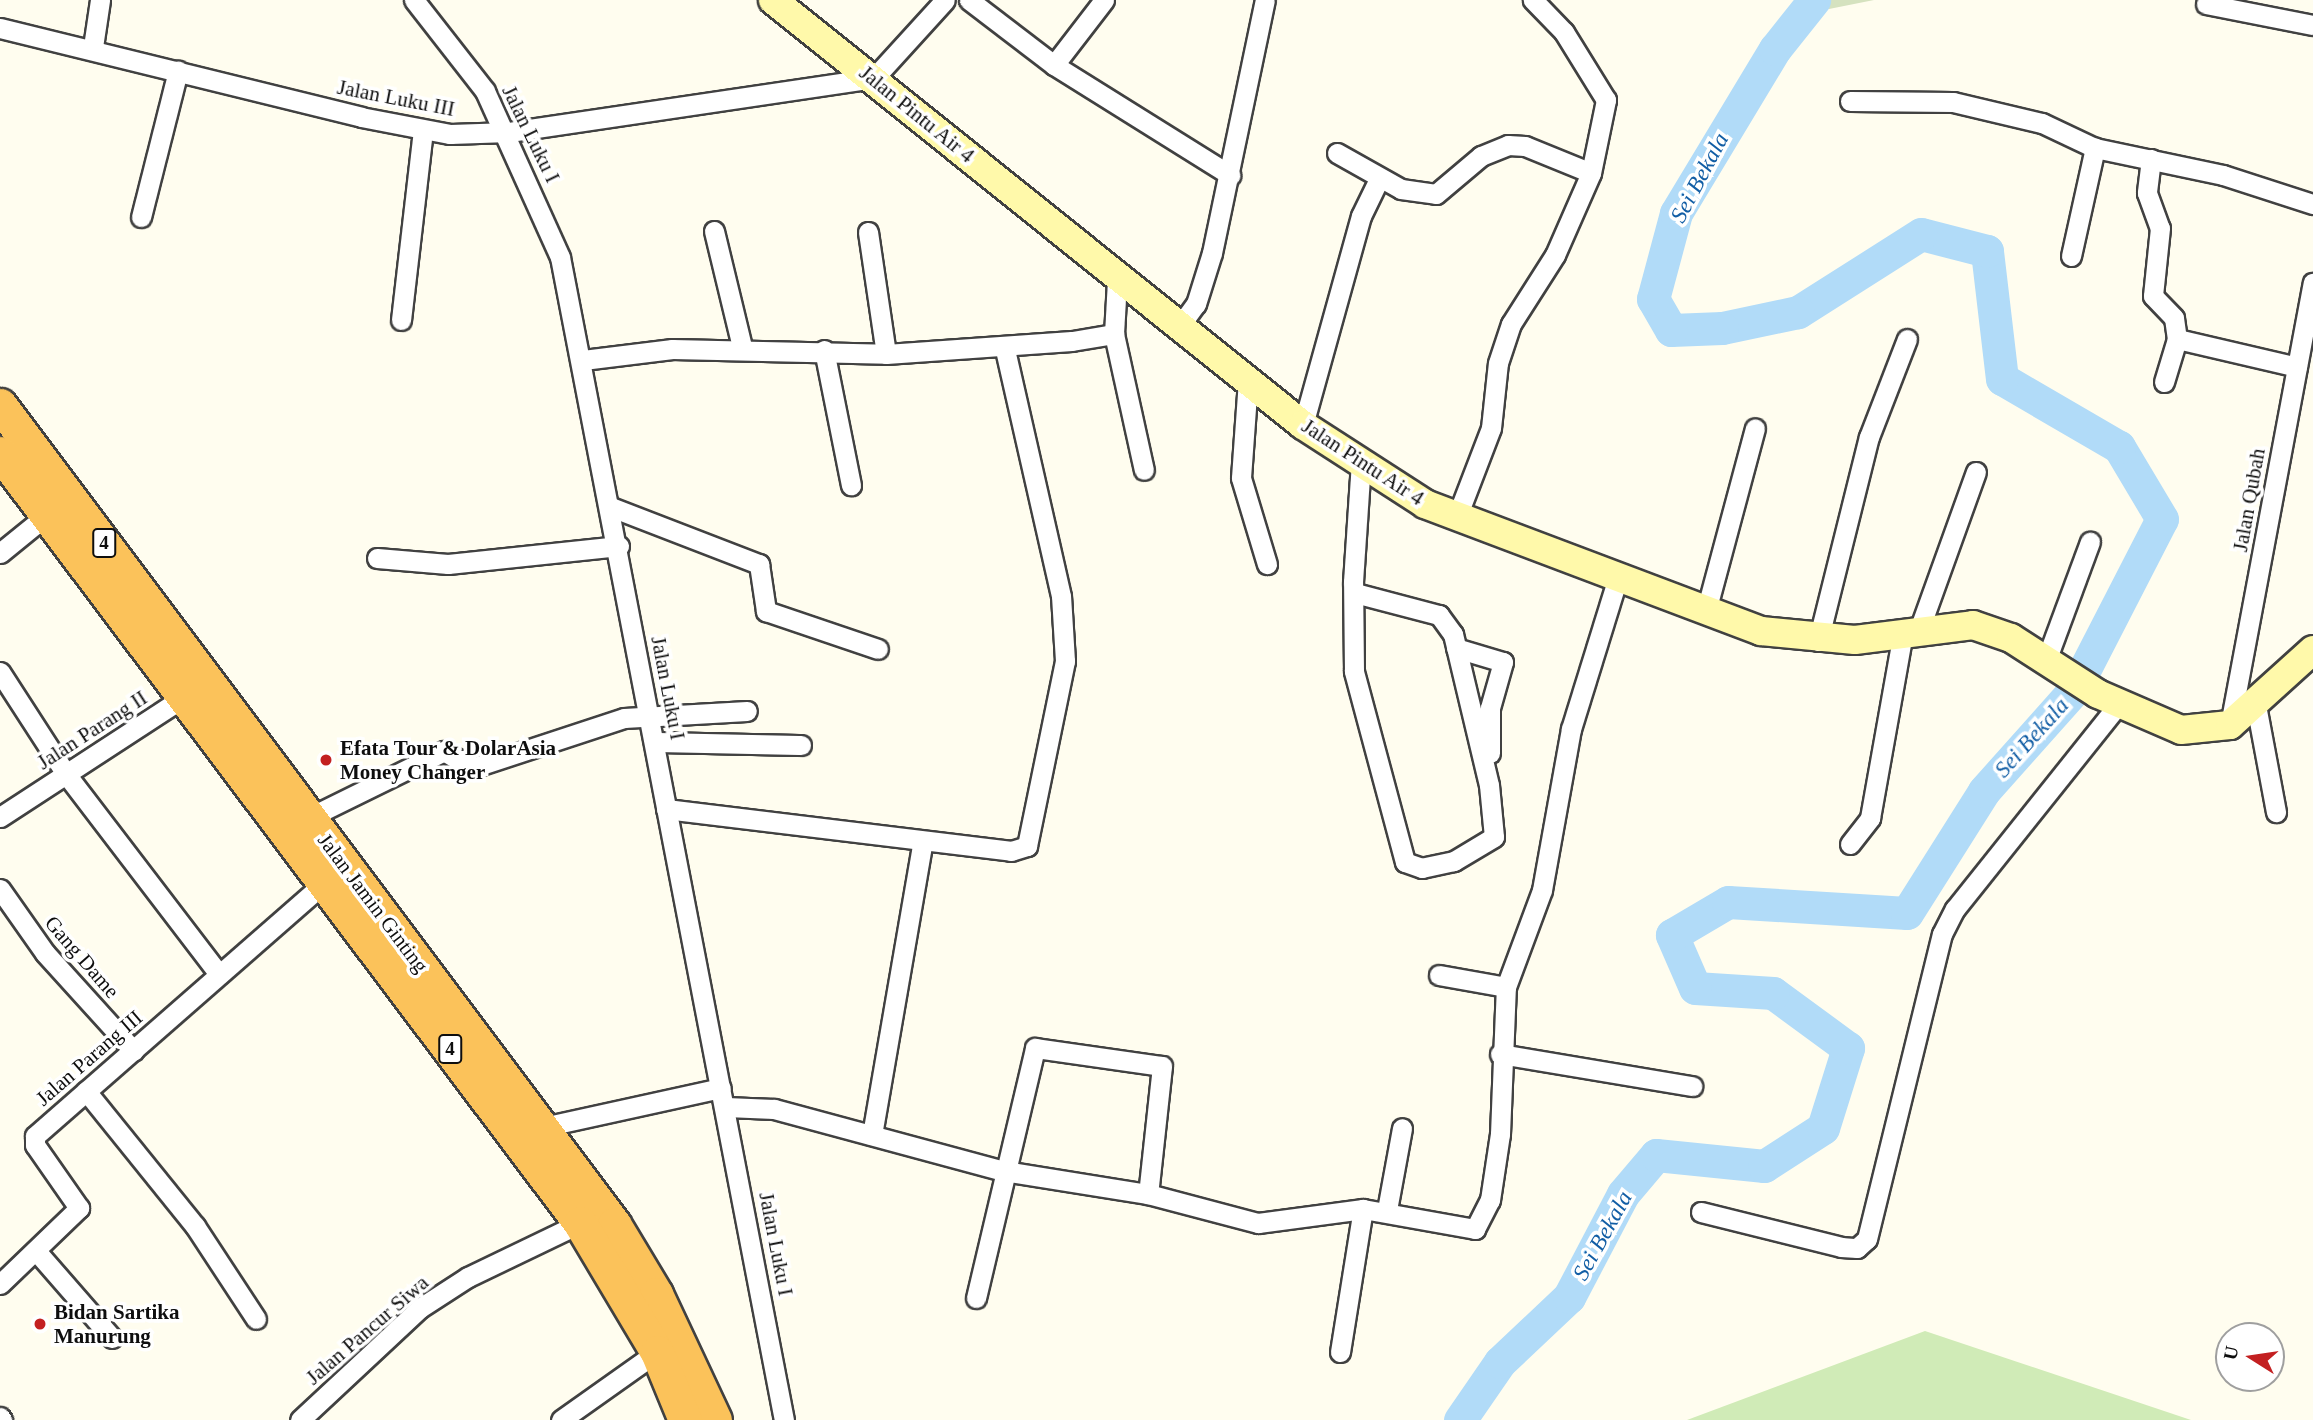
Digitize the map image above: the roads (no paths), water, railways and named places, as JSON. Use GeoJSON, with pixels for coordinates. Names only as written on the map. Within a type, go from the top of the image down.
{"type":"FeatureCollection","features":[{"type":"Feature","properties":{"kind":"highway","name":"Jalan Jamin Ginting"},"geometry":{"type":"LineString","coordinates":[[0,405],[196,690],[322,885],[580,1223],[657,1352],[685,1420]]}},
{"type":"Feature","properties":{"kind":"highway","name":"Jalan Jamin Ginting"},"geometry":{"type":"LineString","coordinates":[[0,453],[47,515],[308,818],[543,1127],[656,1294],[715,1420]]}},
{"type":"Feature","properties":{"kind":"main road","name":"Jalan Pintu Air 4"},"geometry":{"type":"LineString","coordinates":[[773,0],[874,78],[1117,280],[1303,425],[1405,494],[1761,631],[1818,640],[1973,625],[2050,661],[2108,699],[2181,730],[2230,725]]}},
{"type":"Feature","properties":{"kind":"main road"},"geometry":{"type":"LineString","coordinates":[[2230,725],[2256,705],[2313,650]]}},
{"type":"Feature","properties":{"kind":"street"},"geometry":{"type":"LineString","coordinates":[[93,47],[100,0]]}},
{"type":"Feature","properties":{"kind":"street","name":"Jalan Luku I"},"geometry":{"type":"LineString","coordinates":[[414,0],[466,63],[509,132],[560,257],[619,546],[666,809],[784,1420]]}},
{"type":"Feature","properties":{"kind":"street"},"geometry":{"type":"LineString","coordinates":[[874,78],[945,0]]}},
{"type":"Feature","properties":{"kind":"street"},"geometry":{"type":"LineString","coordinates":[[969,0],[1054,65],[1230,175]]}},
{"type":"Feature","properties":{"kind":"street"},"geometry":{"type":"LineString","coordinates":[[1054,65],[1104,0]]}},
{"type":"Feature","properties":{"kind":"street"},"geometry":{"type":"LineString","coordinates":[[1179,327],[1196,304],[1230,175],[1265,0]]}},
{"type":"Feature","properties":{"kind":"street"},"geometry":{"type":"LineString","coordinates":[[1458,514],[1491,428],[1498,363],[1511,324],[1555,255],[1591,173],[1606,100],[1564,32],[1533,0]]}},
{"type":"Feature","properties":{"kind":"street"},"geometry":{"type":"LineString","coordinates":[[2206,4],[2313,25]]}},
{"type":"Feature","properties":{"kind":"street","name":"Jalan Luku III"},"geometry":{"type":"LineString","coordinates":[[0,28],[93,47],[178,71],[423,130],[509,132],[874,78]]}},
{"type":"Feature","properties":{"kind":"street"},"geometry":{"type":"LineString","coordinates":[[141,217],[178,71]]}},
{"type":"Feature","properties":{"kind":"street"},"geometry":{"type":"LineString","coordinates":[[1850,101],[1953,102],[2042,123],[2095,148],[2151,159],[2313,204]]}},
{"type":"Feature","properties":{"kind":"street"},"geometry":{"type":"LineString","coordinates":[[401,320],[423,130]]}},
{"type":"Feature","properties":{"kind":"street"},"geometry":{"type":"LineString","coordinates":[[1337,153],[1379,179],[1436,194],[1481,156],[1508,145],[1591,173]]}},
{"type":"Feature","properties":{"kind":"street"},"geometry":{"type":"LineString","coordinates":[[2071,256],[2095,148]]}},
{"type":"Feature","properties":{"kind":"street"},"geometry":{"type":"LineString","coordinates":[[2151,159],[2147,193],[2160,236],[2152,296],[2174,318],[2177,339],[2164,382]]}},
{"type":"Feature","properties":{"kind":"street"},"geometry":{"type":"LineString","coordinates":[[1303,425],[1361,216],[1379,179]]}},
{"type":"Feature","properties":{"kind":"street"},"geometry":{"type":"LineString","coordinates":[[714,231],[742,347]]}},
{"type":"Feature","properties":{"kind":"street"},"geometry":{"type":"LineString","coordinates":[[868,232],[886,354]]}},
{"type":"Feature","properties":{"kind":"street"},"geometry":{"type":"LineString","coordinates":[[1117,280],[1114,334],[1144,470]]}},
{"type":"Feature","properties":{"kind":"street","name":"Jalan Qubah"},"geometry":{"type":"LineString","coordinates":[[2230,725],[2313,283]]}},
{"type":"Feature","properties":{"kind":"street"},"geometry":{"type":"LineString","coordinates":[[583,360],[742,347],[886,354],[1004,346],[1114,334]]}},
{"type":"Feature","properties":{"kind":"street"},"geometry":{"type":"LineString","coordinates":[[1818,640],[1869,437],[1907,339]]}},
{"type":"Feature","properties":{"kind":"street"},"geometry":{"type":"LineString","coordinates":[[2177,339],[2297,367]]}},
{"type":"Feature","properties":{"kind":"street"},"geometry":{"type":"LineString","coordinates":[[666,809],[1011,851],[1027,846],[1045,739],[1062,683],[1061,596],[1004,346]]}},
{"type":"Feature","properties":{"kind":"street"},"geometry":{"type":"LineString","coordinates":[[824,351],[851,485]]}},
{"type":"Feature","properties":{"kind":"street"},"geometry":{"type":"LineString","coordinates":[[1248,380],[1241,478],[1267,564]]}},
{"type":"Feature","properties":{"kind":"street"},"geometry":{"type":"LineString","coordinates":[[1706,611],[1755,428]]}},
{"type":"Feature","properties":{"kind":"street"},"geometry":{"type":"LineString","coordinates":[[1361,462],[1354,671],[1405,862],[1411,868],[1437,866],[1491,842],[1490,708],[1503,662],[1457,648]]}},
{"type":"Feature","properties":{"kind":"street"},"geometry":{"type":"LineString","coordinates":[[1850,844],[1870,818],[1911,631],[1976,472]]}},
{"type":"Feature","properties":{"kind":"street"},"geometry":{"type":"LineString","coordinates":[[611,507],[760,564],[765,611],[878,649]]}},
{"type":"Feature","properties":{"kind":"street"},"geometry":{"type":"LineString","coordinates":[[0,553],[47,515]]}},
{"type":"Feature","properties":{"kind":"street"},"geometry":{"type":"LineString","coordinates":[[2050,661],[2090,542]]}},
{"type":"Feature","properties":{"kind":"street"},"geometry":{"type":"LineString","coordinates":[[377,558],[448,564],[619,546]]}},
{"type":"Feature","properties":{"kind":"street"},"geometry":{"type":"LineString","coordinates":[[543,1127],[723,1098],[774,1109],[1004,1171],[1148,1194],[1258,1223],[1363,1209],[1387,1210],[1462,1230],[1485,1218],[1500,1134],[1500,1054],[1506,987],[1542,890],[1571,729],[1618,577]]}},
{"type":"Feature","properties":{"kind":"street"},"geometry":{"type":"LineString","coordinates":[[1355,593],[1439,615],[1457,648],[1489,785]]}},
{"type":"Feature","properties":{"kind":"street"},"geometry":{"type":"LineString","coordinates":[[0,672],[66,774],[219,974]]}},
{"type":"Feature","properties":{"kind":"street","name":"Jalan Parang II"},"geometry":{"type":"LineString","coordinates":[[0,817],[196,690]]}},
{"type":"Feature","properties":{"kind":"street"},"geometry":{"type":"LineString","coordinates":[[1701,1212],[1841,1248],[1857,1248],[1867,1239],[1942,934],[1955,909],[2108,699]]}},
{"type":"Feature","properties":{"kind":"street"},"geometry":{"type":"LineString","coordinates":[[2256,705],[2276,812]]}},
{"type":"Feature","properties":{"kind":"street"},"geometry":{"type":"LineString","coordinates":[[308,818],[444,751],[472,768],[605,722],[649,715],[747,711]]}},
{"type":"Feature","properties":{"kind":"street"},"geometry":{"type":"LineString","coordinates":[[655,742],[801,745]]}},
{"type":"Feature","properties":{"kind":"street"},"geometry":{"type":"LineString","coordinates":[[872,1135],[923,841]]}},
{"type":"Feature","properties":{"kind":"street","name":"Jalan Parang III"},"geometry":{"type":"LineString","coordinates":[[0,1284],[37,1252],[79,1208],[35,1146],[35,1136],[322,885]]}},
{"type":"Feature","properties":{"kind":"street","name":"Gang Dame"},"geometry":{"type":"LineString","coordinates":[[0,890],[45,953],[134,1051]]}},
{"type":"Feature","properties":{"kind":"street"},"geometry":{"type":"LineString","coordinates":[[1439,975],[1506,987]]}},
{"type":"Feature","properties":{"kind":"street"},"geometry":{"type":"LineString","coordinates":[[976,1298],[1035,1048],[1122,1057],[1164,1068],[1148,1194]]}},
{"type":"Feature","properties":{"kind":"street"},"geometry":{"type":"LineString","coordinates":[[1500,1054],[1692,1086]]}},
{"type":"Feature","properties":{"kind":"street"},"geometry":{"type":"LineString","coordinates":[[86,1091],[195,1226],[256,1319]]}},
{"type":"Feature","properties":{"kind":"street"},"geometry":{"type":"LineString","coordinates":[[1387,1210],[1402,1128]]}},
{"type":"Feature","properties":{"kind":"street"},"geometry":{"type":"LineString","coordinates":[[1340,1352],[1363,1209]]}},
{"type":"Feature","properties":{"kind":"street","name":"Jalan Pancur Siwa"},"geometry":{"type":"LineString","coordinates":[[300,1420],[420,1308],[468,1277],[580,1223]]}},
{"type":"Feature","properties":{"kind":"street"},"geometry":{"type":"LineString","coordinates":[[37,1252],[112,1338]]}},
{"type":"Feature","properties":{"kind":"street"},"geometry":{"type":"LineString","coordinates":[[561,1420],[657,1352]]}},
{"type":"Feature","properties":{"kind":"waterway","name":"Sei Bekala"},"geometry":{"type":"LineString","coordinates":[[1460,1420],[1500,1362],[1569,1297],[1623,1194],[1656,1155],[1764,1166],[1823,1128],[1848,1048],[1773,993],[1695,988],[1672,935],[1728,902],[1907,913],[1984,791],[2074,690],[2162,519],[2119,447],[2002,379],[1987,251],[1921,234],[1798,312],[1722,328],[1671,330],[1653,299],[1676,213],[1775,49],[1814,0]]}},
{"type":"Feature","properties":{"kind":"place","name":"Efata Tour & DolarAsia Money Changer"},"geometry":{"type":"Point","coordinates":[326,760]}},
{"type":"Feature","properties":{"kind":"place","name":"Bidan Sartika Manurung"},"geometry":{"type":"Point","coordinates":[40,1324]}}]}
